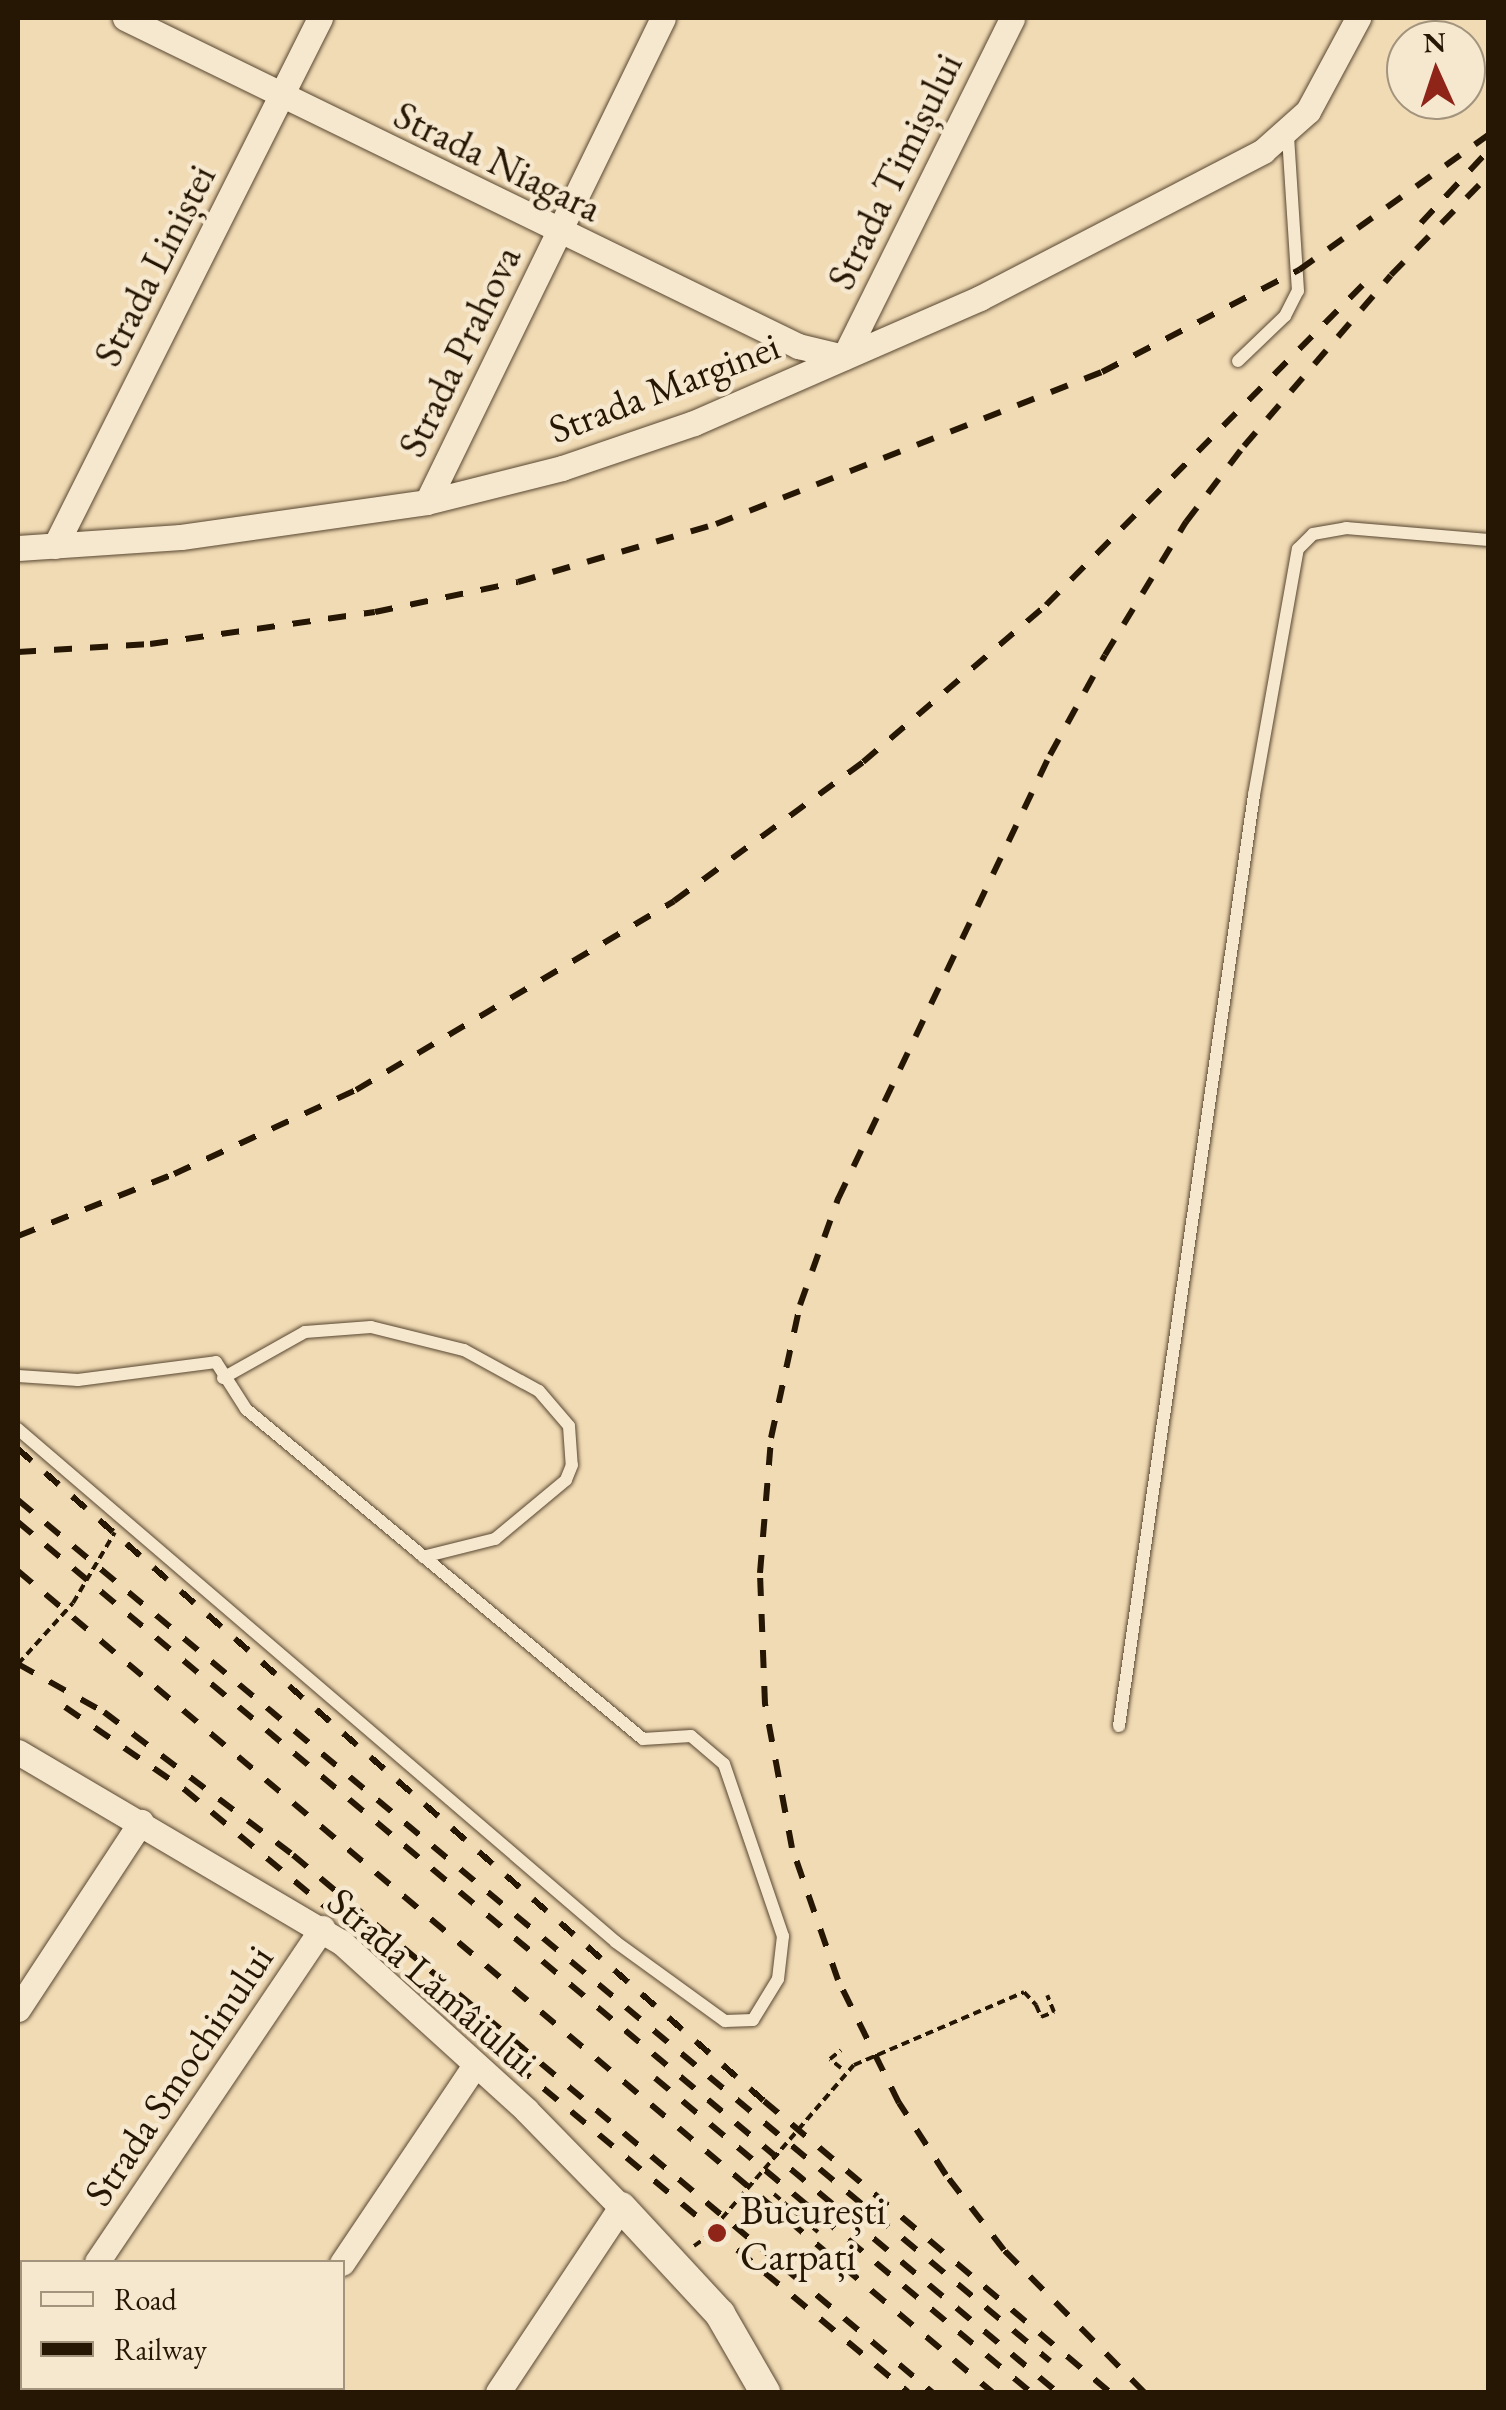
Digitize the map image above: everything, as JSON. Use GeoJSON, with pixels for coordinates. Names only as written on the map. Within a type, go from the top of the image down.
{"type":"FeatureCollection","features":[{"type":"Feature","properties":{"kind":"street","name":"Strada Niagara"},"geometry":{"type":"LineString","coordinates":[[125,18],[798,346],[844,357]]}},
{"type":"Feature","properties":{"kind":"street","name":"Strada Liniștei"},"geometry":{"type":"LineString","coordinates":[[56,546],[320,18]]}},
{"type":"Feature","properties":{"kind":"street","name":"Strada Prahova"},"geometry":{"type":"LineString","coordinates":[[427,502],[663,18]]}},
{"type":"Feature","properties":{"kind":"street","name":"Strada Timișului"},"geometry":{"type":"LineString","coordinates":[[844,357],[1012,18]]}},
{"type":"Feature","properties":{"kind":"street"},"geometry":{"type":"LineString","coordinates":[[1288,136],[1328,81],[1358,18]]}},
{"type":"Feature","properties":{"kind":"street","name":"Strada Marginei"},"geometry":{"type":"LineString","coordinates":[[18,548],[302,523],[427,502],[562,468],[694,422],[980,298],[1288,136]]}},
{"type":"Feature","properties":{"kind":"street","name":"Strada Lămâiului"},"geometry":{"type":"LineString","coordinates":[[18,1752],[322,1928],[475,2065],[621,2207]]}},
{"type":"Feature","properties":{"kind":"street"},"geometry":{"type":"LineString","coordinates":[[18,2009],[142,1822]]}},
{"type":"Feature","properties":{"kind":"street","name":"Strada Smochinului"},"geometry":{"type":"LineString","coordinates":[[98,2260],[322,1928]]}},
{"type":"Feature","properties":{"kind":"street"},"geometry":{"type":"LineString","coordinates":[[343,2260],[475,2065]]}},
{"type":"Feature","properties":{"kind":"street"},"geometry":{"type":"LineString","coordinates":[[498,2392],[621,2207],[720,2314],[760,2390]]}},
{"type":"Feature","properties":{"kind":"lane"},"geometry":{"type":"LineString","coordinates":[[1238,361],[1285,316],[1298,291],[1288,136]]}},
{"type":"Feature","properties":{"kind":"lane"},"geometry":{"type":"LineString","coordinates":[[1119,1726],[1254,795],[1298,550],[1314,534],[1346,528],[1488,540]]}},
{"type":"Feature","properties":{"kind":"lane"},"geometry":{"type":"LineString","coordinates":[[223,1378],[305,1332],[371,1327],[464,1350],[539,1391],[569,1426],[572,1464],[566,1480],[496,1539],[424,1557]]}},
{"type":"Feature","properties":{"kind":"lane"},"geometry":{"type":"LineString","coordinates":[[18,1376],[78,1380],[176,1372],[216,1362],[246,1409],[643,1739],[690,1736],[724,1764],[783,1936],[778,1979],[753,2020],[726,2021],[616,1942],[18,1428]]}},
{"type":"Feature","properties":{"kind":"path"},"geometry":{"type":"LineString","coordinates":[[18,1664],[72,1603],[120,1519]]}},
{"type":"Feature","properties":{"kind":"path"},"geometry":{"type":"LineString","coordinates":[[709,2258],[694,2246],[854,2065],[1024,1992],[1036,2004],[1041,2018],[1054,2012],[1047,1995]]}},
{"type":"Feature","properties":{"kind":"path"},"geometry":{"type":"LineString","coordinates":[[841,2050],[830,2059],[841,2068]]}},
{"type":"Feature","properties":{"kind":"path"},"geometry":{"type":"LineString","coordinates":[[774,2194],[818,2232]]}},
{"type":"Feature","properties":{"kind":"railway"},"geometry":{"type":"LineString","coordinates":[[18,652],[150,644],[375,612],[518,582],[716,524],[1102,372],[1299,270],[1488,135]]}},
{"type":"Feature","properties":{"kind":"railway"},"geometry":{"type":"LineString","coordinates":[[1421,223],[1488,151]]}},
{"type":"Feature","properties":{"kind":"railway"},"geometry":{"type":"LineString","coordinates":[[1144,2392],[1004,2250],[946,2175],[899,2103],[838,1980],[792,1848],[765,1704],[760,1573],[771,1438],[800,1305],[838,1199],[1050,755],[1105,655],[1186,522],[1244,446],[1391,275],[1488,176]]}},
{"type":"Feature","properties":{"kind":"railway"},"geometry":{"type":"LineString","coordinates":[[18,1236],[174,1174],[356,1090],[674,901],[863,762],[1046,605],[1363,285]]}},
{"type":"Feature","properties":{"kind":"railway"},"geometry":{"type":"LineString","coordinates":[[18,1449],[764,2101],[1110,2392]]}},
{"type":"Feature","properties":{"kind":"railway"},"geometry":{"type":"LineString","coordinates":[[18,1500],[1050,2361]]}},
{"type":"Feature","properties":{"kind":"railway"},"geometry":{"type":"LineString","coordinates":[[18,1522],[1057,2392]]}},
{"type":"Feature","properties":{"kind":"railway"},"geometry":{"type":"LineString","coordinates":[[18,1571],[992,2392]]}},
{"type":"Feature","properties":{"kind":"railway"},"geometry":{"type":"LineString","coordinates":[[18,1664],[104,1712],[293,1855],[932,2392]]}},
{"type":"Feature","properties":{"kind":"railway"},"geometry":{"type":"LineString","coordinates":[[65,1707],[184,1789],[908,2392]]}},
{"type":"Feature","properties":{"kind":"railway"},"geometry":{"type":"LineString","coordinates":[[655,2078],[1031,2392]]}},
{"type":"Feature","properties":{"kind":"place","name":"București Carpați"},"geometry":{"type":"Point","coordinates":[717,2233]}}]}
